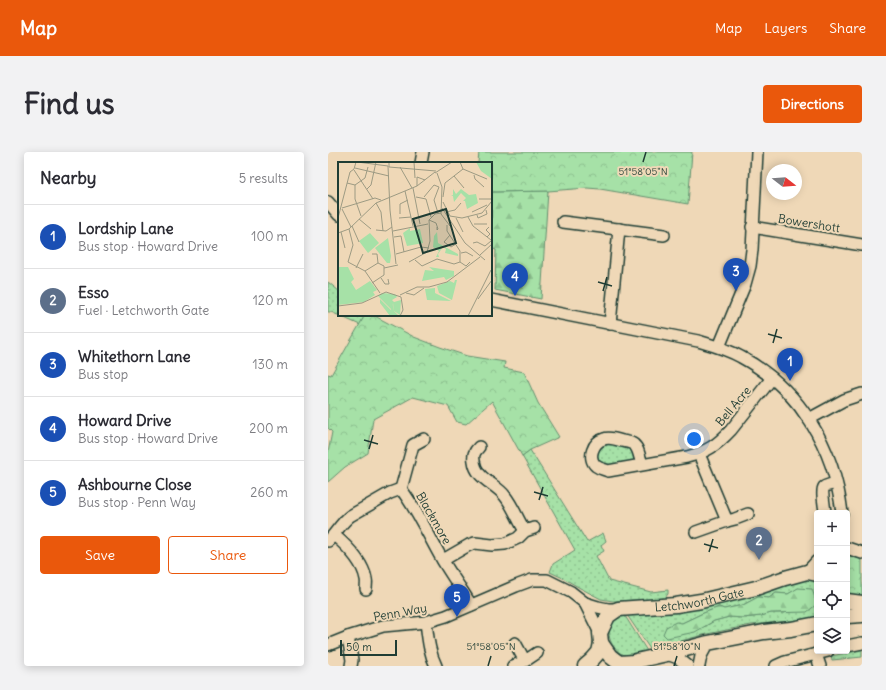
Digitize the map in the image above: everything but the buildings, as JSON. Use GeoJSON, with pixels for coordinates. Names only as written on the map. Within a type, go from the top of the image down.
{"type":"FeatureCollection","features":[{"type":"Feature","properties":{"kind":"main road","name":"Letchworth Gate"},"geometry":{"type":"LineString","coordinates":[[618,610],[676,605],[701,601],[756,588],[785,578],[812,573]]}},
{"type":"Feature","properties":{"kind":"main road"},"geometry":{"type":"LineString","coordinates":[[850,602],[862,603]]}},
{"type":"Feature","properties":{"kind":"main road"},"geometry":{"type":"LineString","coordinates":[[585,666],[599,652],[601,638],[608,616],[618,610]]}},
{"type":"Feature","properties":{"kind":"main road"},"geometry":{"type":"LineString","coordinates":[[850,616],[862,615]]}},
{"type":"Feature","properties":{"kind":"main road"},"geometry":{"type":"LineString","coordinates":[[601,638],[610,656],[619,663],[631,664],[708,643],[764,632],[814,625]]}},
{"type":"Feature","properties":{"kind":"street"},"geometry":{"type":"LineString","coordinates":[[421,162],[423,152]]}},
{"type":"Feature","properties":{"kind":"street"},"geometry":{"type":"LineString","coordinates":[[719,347],[745,284],[750,266],[757,152]]}},
{"type":"Feature","properties":{"kind":"street"},"geometry":{"type":"LineString","coordinates":[[328,202],[338,214]]}},
{"type":"Feature","properties":{"kind":"street"},"geometry":{"type":"LineString","coordinates":[[563,222],[664,235]]}},
{"type":"Feature","properties":{"kind":"street","name":"Bowershott"},"geometry":{"type":"LineString","coordinates":[[752,227],[862,245]]}},
{"type":"Feature","properties":{"kind":"street"},"geometry":{"type":"LineString","coordinates":[[610,324],[619,229]]}},
{"type":"Feature","properties":{"kind":"street"},"geometry":{"type":"LineString","coordinates":[[492,300],[691,339],[719,347],[740,356],[784,388],[809,419],[825,446],[836,483],[841,510]]}},
{"type":"Feature","properties":{"kind":"street","name":"Bell Acre"},"geometry":{"type":"LineString","coordinates":[[642,464],[687,457],[699,454],[712,447],[725,437],[772,378]]}},
{"type":"Feature","properties":{"kind":"street"},"geometry":{"type":"LineString","coordinates":[[809,419],[844,400],[862,394]]}},
{"type":"Feature","properties":{"kind":"street","name":"Blackmore"},"geometry":{"type":"LineString","coordinates":[[401,489],[413,445],[424,440]]}},
{"type":"Feature","properties":{"kind":"street","name":"Blackmore"},"geometry":{"type":"LineString","coordinates":[[443,560],[469,545],[475,543],[492,545],[505,544],[530,530],[499,489],[477,472],[474,466],[473,458],[479,447]]}},
{"type":"Feature","properties":{"kind":"street"},"geometry":{"type":"LineString","coordinates":[[699,454],[727,521]]}},
{"type":"Feature","properties":{"kind":"street"},"geometry":{"type":"LineString","coordinates":[[825,510],[824,488],[825,486],[836,483]]}},
{"type":"Feature","properties":{"kind":"street","name":"Blackmore"},"geometry":{"type":"LineString","coordinates":[[366,589],[367,581],[364,570],[348,548],[331,538],[350,516],[401,489]]}},
{"type":"Feature","properties":{"kind":"street","name":"Blackmore"},"geometry":{"type":"LineString","coordinates":[[401,489],[471,605]]}},
{"type":"Feature","properties":{"kind":"street"},"geometry":{"type":"LineString","coordinates":[[696,532],[748,514]]}},
{"type":"Feature","properties":{"kind":"street"},"geometry":{"type":"LineString","coordinates":[[850,549],[862,553]]}},
{"type":"Feature","properties":{"kind":"street","name":"Penn Way"},"geometry":{"type":"LineString","coordinates":[[328,645],[383,626],[426,622],[446,616],[532,580],[547,580],[571,592],[585,603],[598,608],[618,610]]}},
{"type":"Feature","properties":{"kind":"street","name":"Penn Way"},"geometry":{"type":"LineString","coordinates":[[585,603],[601,638]]}},
{"type":"Feature","properties":{"kind":"street"},"geometry":{"type":"LineString","coordinates":[[426,622],[428,641],[436,666]]}},
{"type":"Feature","properties":{"kind":"street"},"geometry":{"type":"LineString","coordinates":[[348,637],[352,660],[351,666]]}},
{"type":"Feature","properties":{"kind":"street"},"geometry":{"type":"LineString","coordinates":[[515,643],[525,661]]}},
{"type":"Feature","properties":{"kind":"street"},"geometry":{"type":"LineString","coordinates":[[699,666],[701,656],[708,643]]}},
{"type":"Feature","properties":{"kind":"street"},"geometry":{"type":"LineString","coordinates":[[850,645],[862,643]]}},
{"type":"Feature","properties":{"kind":"street"},"geometry":{"type":"LineString","coordinates":[[513,666],[525,661],[537,653]]}},
{"type":"Feature","properties":{"kind":"street"},"geometry":{"type":"LineString","coordinates":[[667,654],[678,658],[688,666]]}},
{"type":"Feature","properties":{"kind":"street"},"geometry":{"type":"LineString","coordinates":[[776,666],[785,662],[816,654],[820,666]]}},
{"type":"Feature","properties":{"kind":"green space"},"geometry":{"type":"Polygon","coordinates":[[[479,152],[692,152],[688,204],[587,188],[548,191],[492,192],[492,162],[478,162],[479,152]]]}},
{"type":"Feature","properties":{"kind":"green space"},"geometry":{"type":"Polygon","coordinates":[[[548,191],[541,299],[495,290],[496,250],[492,248],[492,192],[548,191]]]}},
{"type":"Feature","properties":{"kind":"green space"},"geometry":{"type":"Polygon","coordinates":[[[328,282],[338,290],[338,315],[328,312],[328,282]]]}},
{"type":"Feature","properties":{"kind":"green space"},"geometry":{"type":"Polygon","coordinates":[[[340,316],[364,316],[360,325],[340,316]]]}},
{"type":"Feature","properties":{"kind":"green space"},"geometry":{"type":"Polygon","coordinates":[[[364,316],[375,316],[414,337],[440,347],[467,356],[505,362],[504,368],[524,372],[538,403],[559,437],[530,450],[522,456],[492,401],[466,424],[457,422],[448,406],[413,397],[373,419],[368,453],[345,467],[328,482],[328,453],[332,432],[328,428],[328,374],[331,375],[364,316]]]}},
{"type":"Feature","properties":{"kind":"green space"},"geometry":{"type":"Polygon","coordinates":[[[603,443],[616,443],[629,446],[634,452],[636,461],[607,468],[602,464],[597,456],[603,443]]]}},
{"type":"Feature","properties":{"kind":"green space"},"geometry":{"type":"Polygon","coordinates":[[[530,450],[587,542],[603,533],[606,541],[601,545],[604,551],[596,556],[609,581],[651,592],[668,590],[668,594],[664,599],[613,601],[601,599],[550,572],[553,564],[575,550],[522,456],[530,450]]]}},
{"type":"Feature","properties":{"kind":"green space"},"geometry":{"type":"Polygon","coordinates":[[[850,554],[859,558],[862,557],[862,596],[850,595],[850,554]]]}},
{"type":"Feature","properties":{"kind":"green space"},"geometry":{"type":"Polygon","coordinates":[[[791,579],[814,579],[814,618],[751,625],[707,634],[650,649],[627,615],[791,579]],[[799,588],[788,594],[776,593],[769,598],[758,597],[743,605],[724,609],[719,607],[682,623],[666,627],[706,626],[714,621],[729,617],[743,618],[771,613],[785,613],[799,588]]]}},
{"type":"Feature","properties":{"kind":"green space"},"geometry":{"type":"Polygon","coordinates":[[[798,588],[812,589],[814,595],[814,606],[807,612],[771,613],[743,618],[729,617],[714,621],[695,632],[667,638],[663,634],[666,627],[676,622],[682,623],[719,607],[724,609],[743,605],[758,597],[769,598],[776,593],[788,594],[798,588]]]}},
{"type":"Feature","properties":{"kind":"green space"},"geometry":{"type":"Polygon","coordinates":[[[625,616],[647,651],[630,656],[621,653],[614,647],[611,642],[609,628],[614,621],[625,616]]]}},
{"type":"Feature","properties":{"kind":"green space"},"geometry":{"type":"Polygon","coordinates":[[[862,650],[862,657],[832,660],[831,656],[850,654],[850,652],[862,650]]]}},
{"type":"Feature","properties":{"kind":"place","name":"Whitethorn Lane"},"geometry":{"type":"Point","coordinates":[736,291]}},
{"type":"Feature","properties":{"kind":"place","name":"Howard Drive"},"geometry":{"type":"Point","coordinates":[515,296]}},
{"type":"Feature","properties":{"kind":"place","name":"Lordship Lane"},"geometry":{"type":"Point","coordinates":[790,381]}},
{"type":"Feature","properties":{"kind":"place","name":"Esso"},"geometry":{"type":"Point","coordinates":[759,560]}},
{"type":"Feature","properties":{"kind":"place","name":"Ashbourne Close"},"geometry":{"type":"Point","coordinates":[457,617]}}]}
